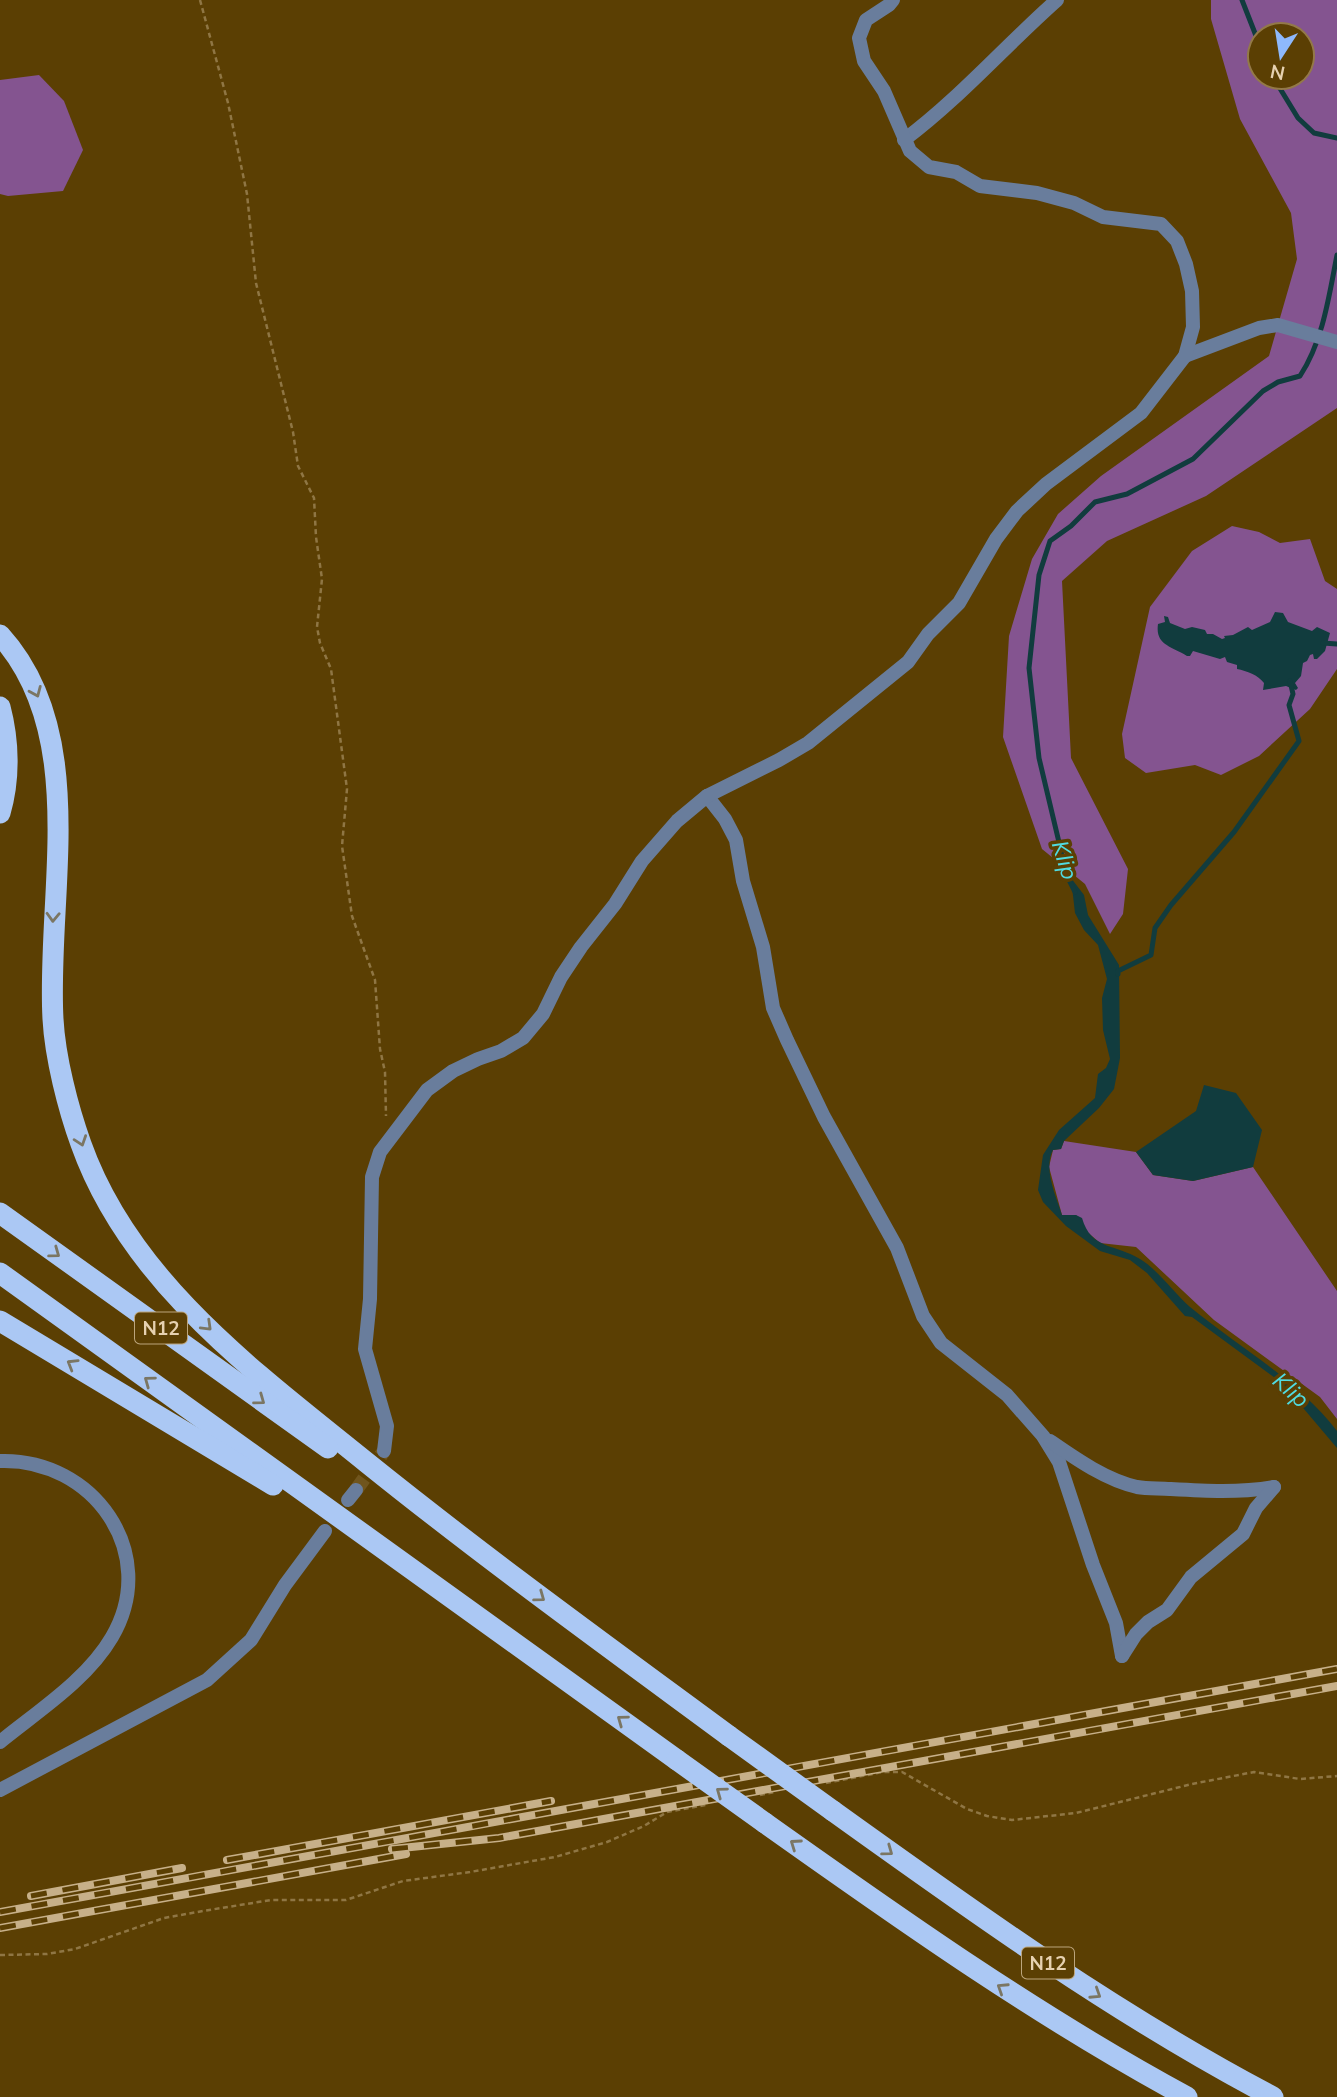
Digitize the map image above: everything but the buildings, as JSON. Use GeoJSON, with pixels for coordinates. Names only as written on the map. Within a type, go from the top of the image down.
{"type":"FeatureCollection","features":[{"type":"Feature","properties":{"kind":"highway"},"geometry":{"type":"LineString","coordinates":[[0,635],[29,674],[44,709],[54,756],[58,836],[51,969],[53,1023],[66,1096],[82,1146],[114,1213],[146,1264],[261,1378],[485,1556]]}},
{"type":"Feature","properties":{"kind":"highway"},"geometry":{"type":"LineString","coordinates":[[0,707],[8,760],[0,813]]}},
{"type":"Feature","properties":{"kind":"highway","name":"N12"},"geometry":{"type":"LineString","coordinates":[[0,1213],[422,1516],[485,1556],[977,1915],[1167,2038],[1273,2097]]}},
{"type":"Feature","properties":{"kind":"highway","name":"N12"},"geometry":{"type":"LineString","coordinates":[[0,1273],[968,1966],[1090,2043],[1187,2097]]}},
{"type":"Feature","properties":{"kind":"highway"},"geometry":{"type":"LineString","coordinates":[[0,1321],[195,1437],[438,1589]]}},
{"type":"Feature","properties":{"kind":"street"},"geometry":{"type":"LineString","coordinates":[[384,1451],[387,1426],[365,1349],[370,1299],[372,1177],[376,1162],[387,1144],[427,1090],[453,1071],[501,1051],[523,1038],[543,1014],[561,977],[593,931],[615,904],[642,862],[677,821],[707,796],[779,761],[808,743],[908,662],[928,634],[959,603],[996,539],[1017,511],[1046,484],[1141,413],[1185,356],[1193,327],[1192,291],[1177,241],[1161,224],[1103,217],[1074,204],[1037,193],[980,186],[956,173],[929,167],[910,151],[884,91],[864,61],[859,38],[866,20],[893,0]]}},
{"type":"Feature","properties":{"kind":"street"},"geometry":{"type":"LineString","coordinates":[[904,140],[961,94],[1057,0]]}},
{"type":"Feature","properties":{"kind":"street"},"geometry":{"type":"LineString","coordinates":[[1185,356],[1259,328],[1278,325],[1337,342]]}},
{"type":"Feature","properties":{"kind":"street"},"geometry":{"type":"LineString","coordinates":[[707,796],[725,819],[736,840],[743,881],[763,947],[773,1008],[787,1040],[824,1116],[886,1226],[923,1316],[941,1343],[1007,1395],[1044,1436],[1059,1462],[1093,1565],[1116,1623],[1122,1656],[1136,1634],[1148,1622],[1167,1610],[1191,1577],[1243,1534],[1256,1508],[1274,1487],[1251,1491],[1208,1491],[1137,1486],[1099,1472],[1044,1436]]}},
{"type":"Feature","properties":{"kind":"street"},"geometry":{"type":"LineString","coordinates":[[0,1461],[18,1461],[46,1468],[72,1480],[96,1497],[118,1532],[124,1549],[127,1574],[125,1603],[117,1627],[105,1647],[74,1681],[0,1742]]}},
{"type":"Feature","properties":{"kind":"street"},"geometry":{"type":"LineString","coordinates":[[0,1790],[207,1680],[251,1640],[285,1585],[325,1531]]}},
{"type":"Feature","properties":{"kind":"path"},"geometry":{"type":"LineString","coordinates":[[200,0],[229,103],[247,194],[256,283],[293,432],[298,466],[314,498],[322,579],[317,627],[320,643],[331,669],[347,789],[342,846],[352,916],[375,981],[380,1049],[385,1072],[387,1144]]}},
{"type":"Feature","properties":{"kind":"path"},"geometry":{"type":"LineString","coordinates":[[816,1784],[883,1772],[902,1772],[967,1809],[987,1816],[1013,1820],[1076,1813],[1192,1784],[1254,1772],[1300,1779],[1337,1776]]}},
{"type":"Feature","properties":{"kind":"path"},"geometry":{"type":"LineString","coordinates":[[748,1797],[775,1792]]}},
{"type":"Feature","properties":{"kind":"path"},"geometry":{"type":"LineString","coordinates":[[0,1955],[47,1954],[75,1949],[164,1918],[203,1911],[271,1900],[346,1900],[403,1881],[555,1857],[607,1842],[644,1826],[667,1812],[708,1805]]}},
{"type":"Feature","properties":{"kind":"shaded area"},"geometry":{"type":"Polygon","coordinates":[[[1211,0],[1337,0],[1337,408],[1206,496],[1107,541],[1062,581],[1071,758],[1128,869],[1123,914],[1110,934],[1085,884],[1042,849],[1003,737],[1009,636],[1032,559],[1058,514],[1101,476],[1269,356],[1297,259],[1291,213],[1240,119],[1211,19],[1211,0]]]}},
{"type":"Feature","properties":{"kind":"shaded area"},"geometry":{"type":"Polygon","coordinates":[[[39,75],[64,101],[83,150],[63,191],[8,196],[0,194],[0,80],[39,75]]]}},
{"type":"Feature","properties":{"kind":"shaded area"},"geometry":{"type":"Polygon","coordinates":[[[1232,526],[1259,532],[1280,543],[1310,539],[1325,581],[1337,589],[1337,669],[1310,709],[1259,756],[1221,775],[1195,765],[1146,773],[1125,758],[1122,734],[1150,607],[1192,551],[1232,526]]]}},
{"type":"Feature","properties":{"kind":"shaded area"},"geometry":{"type":"Polygon","coordinates":[[[1064,1141],[1136,1152],[1153,1175],[1193,1181],[1253,1167],[1337,1291],[1337,1419],[1320,1397],[1214,1320],[1136,1247],[1100,1243],[1085,1230],[1076,1215],[1062,1215],[1049,1167],[1053,1150],[1061,1149],[1064,1141]]]}},
{"type":"Feature","properties":{"kind":"water"},"geometry":{"type":"Polygon","coordinates":[[[1275,612],[1283,613],[1288,622],[1312,631],[1317,627],[1330,633],[1325,651],[1317,659],[1314,659],[1313,654],[1310,655],[1303,663],[1301,676],[1295,683],[1298,688],[1296,690],[1286,686],[1263,690],[1262,680],[1237,669],[1237,665],[1227,662],[1225,657],[1220,659],[1193,651],[1187,656],[1165,644],[1158,631],[1158,624],[1165,622],[1164,616],[1168,617],[1170,623],[1185,629],[1192,627],[1205,630],[1207,634],[1222,639],[1248,627],[1252,630],[1270,622],[1275,612]]]}},
{"type":"Feature","properties":{"kind":"water"},"geometry":{"type":"Polygon","coordinates":[[[1071,878],[1084,895],[1088,915],[1119,965],[1120,1058],[1114,1089],[1099,1108],[1064,1141],[1061,1149],[1053,1150],[1050,1157],[1050,1174],[1062,1215],[1082,1218],[1091,1236],[1098,1241],[1131,1254],[1147,1264],[1190,1307],[1304,1395],[1337,1431],[1337,1448],[1282,1383],[1192,1317],[1185,1316],[1147,1273],[1130,1260],[1100,1251],[1066,1226],[1043,1202],[1038,1190],[1043,1155],[1059,1130],[1095,1098],[1098,1074],[1106,1068],[1110,1059],[1103,1030],[1102,998],[1107,979],[1098,945],[1084,930],[1075,913],[1071,878]]]}},
{"type":"Feature","properties":{"kind":"water"},"geometry":{"type":"Polygon","coordinates":[[[1204,1085],[1236,1093],[1262,1130],[1253,1167],[1193,1181],[1153,1175],[1136,1152],[1196,1111],[1204,1085]]]}},
{"type":"Feature","properties":{"kind":"waterway","name":"Klip"},"geometry":{"type":"LineString","coordinates":[[1242,0],[1250,21]]}},
{"type":"Feature","properties":{"kind":"waterway","name":"Klip"},"geometry":{"type":"LineString","coordinates":[[1282,91],[1298,118],[1314,133],[1337,138]]}},
{"type":"Feature","properties":{"kind":"waterway","name":"Klip"},"geometry":{"type":"LineString","coordinates":[[1075,892],[1067,876],[1039,758],[1029,668],[1039,575],[1050,541],[1071,526],[1095,502],[1127,494],[1193,459],[1263,391],[1278,382],[1300,376],[1320,333],[1337,255]]}},
{"type":"Feature","properties":{"kind":"waterway"},"geometry":{"type":"LineString","coordinates":[[1323,643],[1337,644]]}},
{"type":"Feature","properties":{"kind":"waterway"},"geometry":{"type":"LineString","coordinates":[[1118,974],[1118,971],[1151,955],[1155,928],[1171,905],[1234,832],[1299,741],[1289,705],[1293,694],[1290,681]]}},
{"type":"Feature","properties":{"kind":"tunnel"},"geometry":{"type":"LineString","coordinates":[[356,1490],[384,1451]]}},
{"type":"Feature","properties":{"kind":"railway"},"geometry":{"type":"LineString","coordinates":[[0,1912],[1337,1669]]}},
{"type":"Feature","properties":{"kind":"railway"},"geometry":{"type":"LineString","coordinates":[[392,1849],[499,1838],[1337,1686]]}},
{"type":"Feature","properties":{"kind":"railway"},"geometry":{"type":"LineString","coordinates":[[227,1860],[551,1801]]}},
{"type":"Feature","properties":{"kind":"railway"},"geometry":{"type":"LineString","coordinates":[[0,1928],[406,1854]]}},
{"type":"Feature","properties":{"kind":"railway"},"geometry":{"type":"LineString","coordinates":[[31,1896],[182,1868]]}}]}
